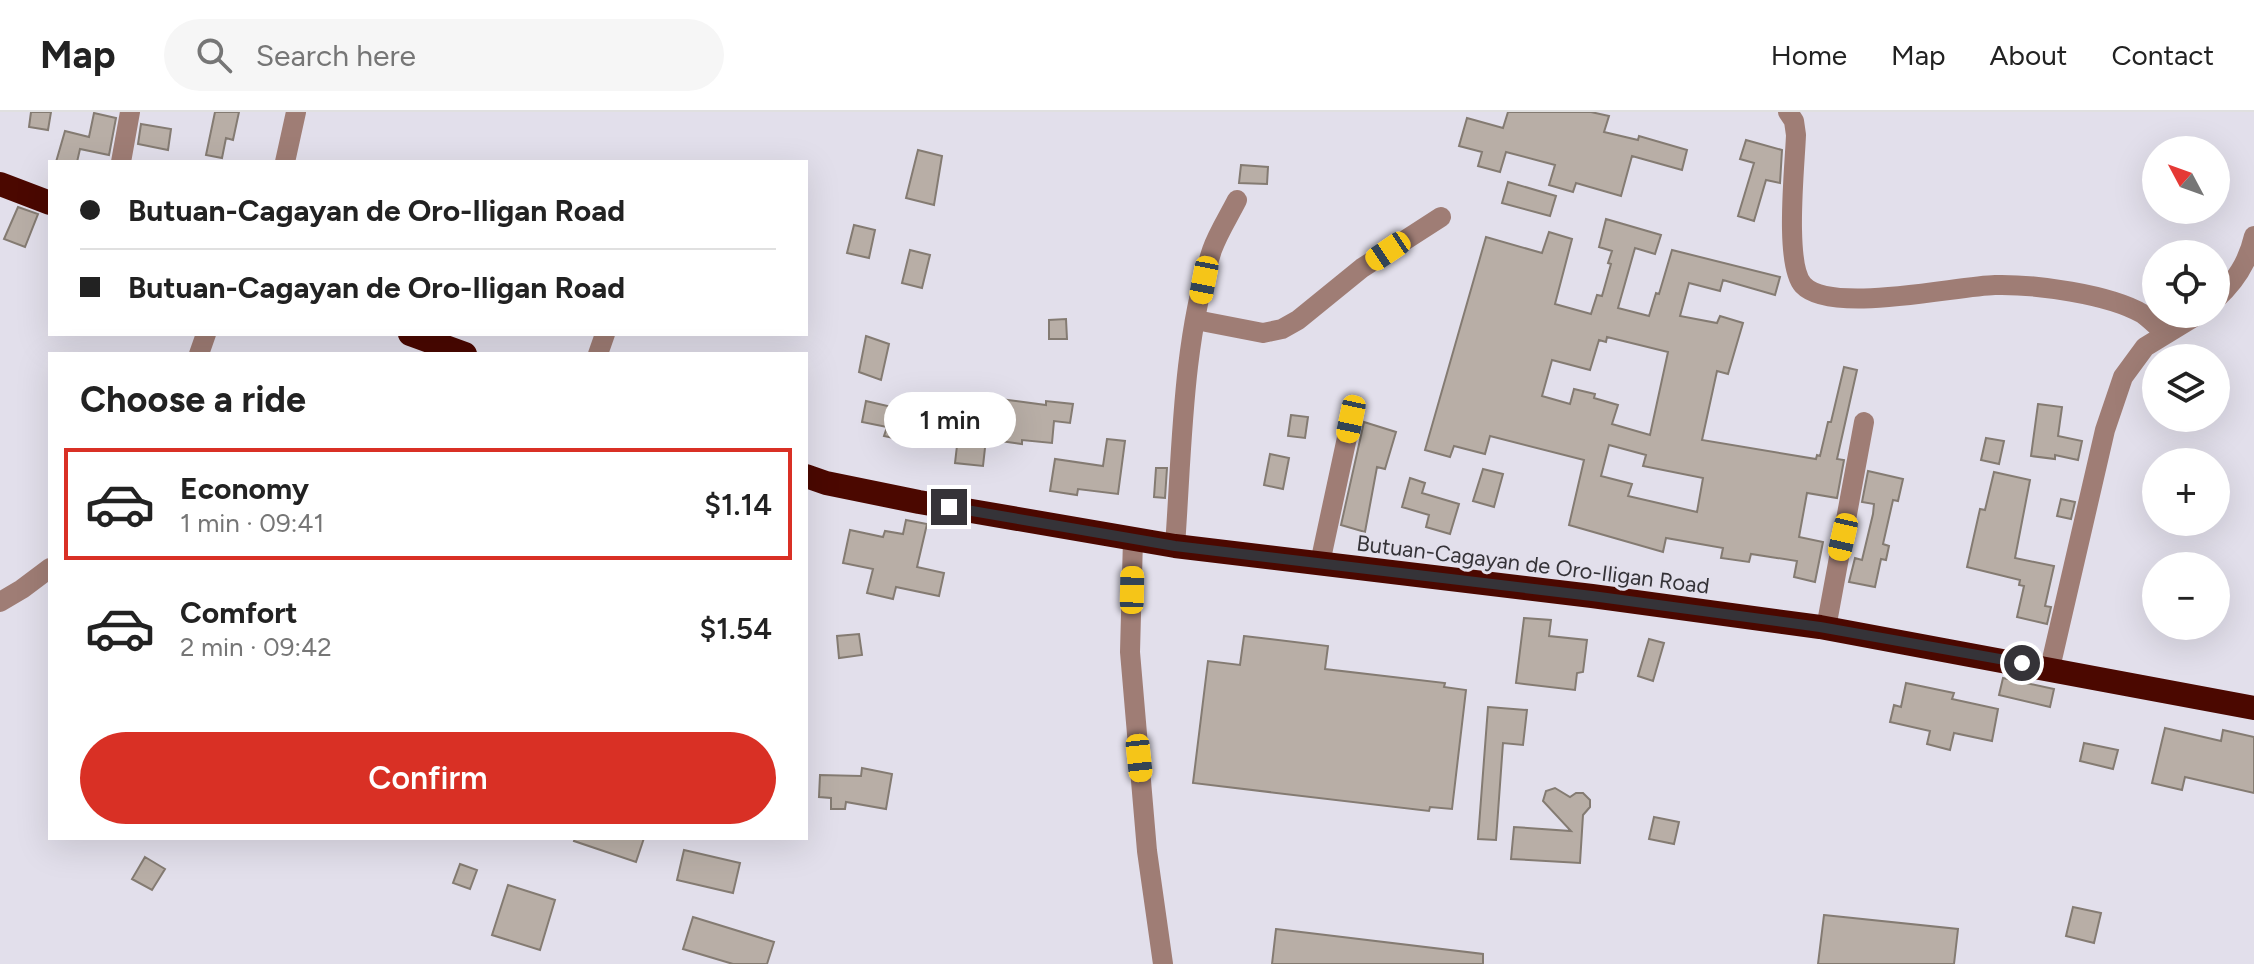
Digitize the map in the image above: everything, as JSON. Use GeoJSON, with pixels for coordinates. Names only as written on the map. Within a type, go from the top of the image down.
{"type":"FeatureCollection","features":[{"type":"Feature","properties":{"kind":"highway"},"geometry":{"type":"LineString","coordinates":[[0,184],[48,202]]}},
{"type":"Feature","properties":{"kind":"highway"},"geometry":{"type":"LineString","coordinates":[[416,336],[460,352]]}},
{"type":"Feature","properties":{"kind":"highway","name":"Butuan-Cagayan de Oro-Iligan Road"},"geometry":{"type":"LineString","coordinates":[[808,477],[903,499],[1175,546],[1592,596],[1826,628],[2254,708]]}},
{"type":"Feature","properties":{"kind":"street"},"geometry":{"type":"LineString","coordinates":[[121,160],[130,112]]}},
{"type":"Feature","properties":{"kind":"street"},"geometry":{"type":"LineString","coordinates":[[285,160],[296,112]]}},
{"type":"Feature","properties":{"kind":"street"},"geometry":{"type":"LineString","coordinates":[[1788,112],[1794,121],[1796,135],[1791,229],[1796,270],[1803,285],[1825,296],[1848,298],[1890,297],[1961,287],[2027,286],[2121,304],[2144,315],[2166,334]]}},
{"type":"Feature","properties":{"kind":"street"},"geometry":{"type":"LineString","coordinates":[[1175,546],[1191,346],[1213,246],[1237,200]]}},
{"type":"Feature","properties":{"kind":"street"},"geometry":{"type":"LineString","coordinates":[[1196,320],[1263,333],[1282,329],[1298,320],[1362,268],[1441,217]]}},
{"type":"Feature","properties":{"kind":"street"},"geometry":{"type":"LineString","coordinates":[[2230,285],[2249,258],[2254,236]]}},
{"type":"Feature","properties":{"kind":"street"},"geometry":{"type":"LineString","coordinates":[[2050,668],[2105,430],[2123,377],[2145,347],[2176,328]]}},
{"type":"Feature","properties":{"kind":"street"},"geometry":{"type":"LineString","coordinates":[[1320,563],[1351,419]]}},
{"type":"Feature","properties":{"kind":"street"},"geometry":{"type":"LineString","coordinates":[[1826,628],[1864,422]]}},
{"type":"Feature","properties":{"kind":"street"},"geometry":{"type":"LineString","coordinates":[[1133,539],[1131,667],[1147,851],[1163,964]]}},
{"type":"Feature","properties":{"kind":"street"},"geometry":{"type":"LineString","coordinates":[[0,602],[48,569]]}},
{"type":"Feature","properties":{"kind":"building"},"geometry":{"type":"Polygon","coordinates":[[[31,112],[51,112],[48,130],[29,127],[31,112]]]}},
{"type":"Feature","properties":{"kind":"building"},"geometry":{"type":"Polygon","coordinates":[[[215,112],[239,112],[233,140],[226,138],[222,158],[206,155],[215,112]]]}},
{"type":"Feature","properties":{"kind":"building"},"geometry":{"type":"Polygon","coordinates":[[[1508,112],[1591,112],[1609,116],[1604,132],[1638,140],[1639,136],[1687,150],[1682,170],[1632,156],[1621,196],[1576,183],[1573,192],[1549,185],[1555,165],[1506,152],[1500,172],[1478,166],[1482,152],[1459,146],[1467,118],[1503,128],[1508,112]]]}},
{"type":"Feature","properties":{"kind":"building"},"geometry":{"type":"Polygon","coordinates":[[[94,113],[116,118],[109,155],[80,149],[77,160],[57,160],[65,131],[89,137],[94,113]]]}},
{"type":"Feature","properties":{"kind":"building"},"geometry":{"type":"Polygon","coordinates":[[[141,124],[171,129],[168,150],[138,144],[141,124]]]}},
{"type":"Feature","properties":{"kind":"building"},"geometry":{"type":"Polygon","coordinates":[[[1746,140],[1782,150],[1780,183],[1766,180],[1754,221],[1738,216],[1754,163],[1740,159],[1746,140]]]}},
{"type":"Feature","properties":{"kind":"building"},"geometry":{"type":"Polygon","coordinates":[[[918,150],[942,156],[934,205],[906,198],[918,150]]]}},
{"type":"Feature","properties":{"kind":"building"},"geometry":{"type":"Polygon","coordinates":[[[1241,165],[1268,167],[1267,184],[1239,183],[1241,165]]]}},
{"type":"Feature","properties":{"kind":"building"},"geometry":{"type":"Polygon","coordinates":[[[1508,182],[1556,196],[1550,216],[1502,203],[1508,182]]]}},
{"type":"Feature","properties":{"kind":"building"},"geometry":{"type":"Polygon","coordinates":[[[18,207],[38,214],[25,247],[4,239],[18,207]]]}},
{"type":"Feature","properties":{"kind":"building"},"geometry":{"type":"Polygon","coordinates":[[[1606,219],[1661,235],[1655,254],[1635,248],[1618,308],[1649,316],[1672,250],[1780,277],[1775,295],[1723,280],[1720,291],[1689,283],[1680,316],[1717,323],[1720,316],[1743,323],[1728,374],[1717,371],[1702,440],[1816,459],[1817,455],[1820,456],[1828,422],[1831,422],[1844,367],[1857,370],[1837,459],[1844,460],[1837,498],[1807,493],[1799,537],[1823,542],[1815,582],[1794,577],[1797,561],[1751,554],[1749,562],[1721,558],[1723,548],[1666,538],[1663,552],[1569,525],[1584,460],[1490,436],[1485,454],[1454,446],[1450,457],[1425,450],[1486,237],[1542,253],[1549,232],[1572,239],[1555,304],[1591,314],[1597,295],[1602,296],[1611,264],[1608,263],[1612,251],[1599,247],[1606,219]],[[1607,337],[1606,342],[1599,340],[1590,370],[1552,360],[1542,396],[1570,404],[1574,389],[1595,394],[1594,398],[1618,405],[1612,424],[1650,435],[1668,352],[1607,337]],[[1609,445],[1601,476],[1632,484],[1628,496],[1697,512],[1703,478],[1643,466],[1646,455],[1609,445]]]}},
{"type":"Feature","properties":{"kind":"building"},"geometry":{"type":"Polygon","coordinates":[[[854,225],[875,230],[869,258],[847,253],[854,225]]]}},
{"type":"Feature","properties":{"kind":"building"},"geometry":{"type":"Polygon","coordinates":[[[910,250],[930,255],[922,288],[902,283],[910,250]]]}},
{"type":"Feature","properties":{"kind":"building"},"geometry":{"type":"Polygon","coordinates":[[[1066,319],[1067,339],[1049,339],[1049,320],[1066,319]]]}},
{"type":"Feature","properties":{"kind":"building"},"geometry":{"type":"Polygon","coordinates":[[[866,336],[889,344],[881,380],[859,372],[866,336]]]}},
{"type":"Feature","properties":{"kind":"building"},"geometry":{"type":"Polygon","coordinates":[[[1000,399],[1046,405],[1046,401],[1073,404],[1070,423],[1054,421],[1052,443],[1022,440],[1022,444],[986,439],[983,466],[955,463],[960,420],[997,425],[1000,399]]]}},
{"type":"Feature","properties":{"kind":"building"},"geometry":{"type":"Polygon","coordinates":[[[866,401],[909,411],[903,440],[884,436],[887,427],[862,422],[866,401]]]}},
{"type":"Feature","properties":{"kind":"building"},"geometry":{"type":"Polygon","coordinates":[[[2038,404],[2062,407],[2058,436],[2082,441],[2078,460],[2055,455],[2055,459],[2031,456],[2038,404]]]}},
{"type":"Feature","properties":{"kind":"building"},"geometry":{"type":"Polygon","coordinates":[[[1291,415],[1308,417],[1305,438],[1288,436],[1291,415]]]}},
{"type":"Feature","properties":{"kind":"building"},"geometry":{"type":"Polygon","coordinates":[[[1364,422],[1396,432],[1385,469],[1377,467],[1365,532],[1341,525],[1364,422]]]}},
{"type":"Feature","properties":{"kind":"building"},"geometry":{"type":"Polygon","coordinates":[[[1986,438],[2004,441],[1999,464],[1981,460],[1986,438]]]}},
{"type":"Feature","properties":{"kind":"building"},"geometry":{"type":"Polygon","coordinates":[[[1107,439],[1125,441],[1118,494],[1078,489],[1077,495],[1050,491],[1055,459],[1103,466],[1107,439]]]}},
{"type":"Feature","properties":{"kind":"building"},"geometry":{"type":"Polygon","coordinates":[[[1270,454],[1289,458],[1283,489],[1264,485],[1270,454]]]}},
{"type":"Feature","properties":{"kind":"building"},"geometry":{"type":"Polygon","coordinates":[[[1156,468],[1167,468],[1165,498],[1154,497],[1156,468]]]}},
{"type":"Feature","properties":{"kind":"building"},"geometry":{"type":"Polygon","coordinates":[[[1483,469],[1503,474],[1494,507],[1473,501],[1483,469]]]}},
{"type":"Feature","properties":{"kind":"building"},"geometry":{"type":"Polygon","coordinates":[[[1868,471],[1903,479],[1898,501],[1893,500],[1883,544],[1889,546],[1886,560],[1881,559],[1875,587],[1849,582],[1855,558],[1862,560],[1873,514],[1874,504],[1862,502],[1868,471]]]}},
{"type":"Feature","properties":{"kind":"building"},"geometry":{"type":"Polygon","coordinates":[[[1994,472],[2030,480],[2015,558],[2054,566],[2045,606],[2051,607],[2047,624],[2017,617],[2024,586],[2019,585],[2020,580],[1967,567],[1980,509],[1985,510],[1994,472]]]}},
{"type":"Feature","properties":{"kind":"building"},"geometry":{"type":"Polygon","coordinates":[[[1410,478],[1425,483],[1422,493],[1459,504],[1450,534],[1426,527],[1429,515],[1402,507],[1410,478]]]}},
{"type":"Feature","properties":{"kind":"building"},"geometry":{"type":"Polygon","coordinates":[[[2061,499],[2075,502],[2071,519],[2057,516],[2061,499]]]}},
{"type":"Feature","properties":{"kind":"building"},"geometry":{"type":"Polygon","coordinates":[[[906,520],[927,524],[917,567],[944,573],[939,596],[896,587],[893,599],[867,593],[873,569],[843,563],[850,530],[883,537],[885,531],[903,534],[906,520]]]}},
{"type":"Feature","properties":{"kind":"building"},"geometry":{"type":"Polygon","coordinates":[[[1524,618],[1551,620],[1549,636],[1587,640],[1583,672],[1577,673],[1575,690],[1516,683],[1524,618]]]}},
{"type":"Feature","properties":{"kind":"building"},"geometry":{"type":"Polygon","coordinates":[[[859,634],[862,655],[839,658],[837,636],[859,634]]]}},
{"type":"Feature","properties":{"kind":"building"},"geometry":{"type":"Polygon","coordinates":[[[1244,636],[1328,646],[1325,669],[1445,683],[1444,687],[1466,690],[1452,809],[1430,807],[1429,811],[1193,783],[1208,661],[1240,665],[1244,636]]]}},
{"type":"Feature","properties":{"kind":"building"},"geometry":{"type":"Polygon","coordinates":[[[1649,639],[1664,643],[1653,681],[1638,676],[1649,639]]]}},
{"type":"Feature","properties":{"kind":"building"},"geometry":{"type":"Polygon","coordinates":[[[2003,678],[2054,689],[2050,707],[1999,695],[2003,678]]]}},
{"type":"Feature","properties":{"kind":"building"},"geometry":{"type":"Polygon","coordinates":[[[1906,683],[1954,693],[1952,699],[1998,709],[1992,741],[1954,733],[1950,750],[1927,744],[1930,731],[1890,722],[1894,705],[1901,707],[1906,683]]]}},
{"type":"Feature","properties":{"kind":"building"},"geometry":{"type":"Polygon","coordinates":[[[1488,707],[1527,710],[1523,745],[1503,743],[1496,840],[1478,839],[1488,707]]]}},
{"type":"Feature","properties":{"kind":"building"},"geometry":{"type":"Polygon","coordinates":[[[2165,728],[2221,741],[2223,730],[2254,737],[2254,793],[2185,777],[2182,790],[2152,783],[2165,728]]]}},
{"type":"Feature","properties":{"kind":"building"},"geometry":{"type":"Polygon","coordinates":[[[2084,743],[2118,750],[2113,769],[2080,761],[2084,743]]]}},
{"type":"Feature","properties":{"kind":"building"},"geometry":{"type":"Polygon","coordinates":[[[862,768],[892,774],[886,809],[846,802],[845,809],[831,809],[831,798],[819,797],[820,775],[861,776],[862,768]]]}},
{"type":"Feature","properties":{"kind":"building"},"geometry":{"type":"Polygon","coordinates":[[[1555,788],[1570,797],[1583,793],[1590,800],[1590,807],[1583,815],[1580,863],[1511,859],[1514,827],[1571,831],[1543,801],[1546,791],[1555,788]]]}},
{"type":"Feature","properties":{"kind":"building"},"geometry":{"type":"Polygon","coordinates":[[[1654,817],[1679,822],[1674,844],[1649,839],[1654,817]]]}},
{"type":"Feature","properties":{"kind":"building"},"geometry":{"type":"Polygon","coordinates":[[[574,840],[643,840],[636,862],[574,840]]]}},
{"type":"Feature","properties":{"kind":"building"},"geometry":{"type":"Polygon","coordinates":[[[684,850],[740,863],[733,893],[677,880],[684,850]]]}},
{"type":"Feature","properties":{"kind":"building"},"geometry":{"type":"Polygon","coordinates":[[[145,857],[165,869],[152,890],[132,879],[145,857]]]}},
{"type":"Feature","properties":{"kind":"building"},"geometry":{"type":"Polygon","coordinates":[[[460,864],[477,870],[470,889],[453,883],[460,864]]]}},
{"type":"Feature","properties":{"kind":"building"},"geometry":{"type":"Polygon","coordinates":[[[508,885],[555,900],[540,950],[492,935],[508,885]]]}},
{"type":"Feature","properties":{"kind":"building"},"geometry":{"type":"Polygon","coordinates":[[[2073,907],[2101,913],[2094,943],[2066,936],[2073,907]]]}},
{"type":"Feature","properties":{"kind":"building"},"geometry":{"type":"Polygon","coordinates":[[[1824,915],[1958,929],[1954,964],[1818,964],[1824,915]]]}},
{"type":"Feature","properties":{"kind":"building"},"geometry":{"type":"Polygon","coordinates":[[[693,917],[774,942],[767,964],[733,964],[683,949],[693,917]]]}},
{"type":"Feature","properties":{"kind":"building"},"geometry":{"type":"Polygon","coordinates":[[[1276,929],[1483,954],[1483,964],[1272,964],[1276,929]]]}},
{"type":"Feature","properties":{"kind":"route"},"geometry":{"type":"LineString","coordinates":[[949,507],[1175,546],[1820,627],[2022,663]]}}]}
